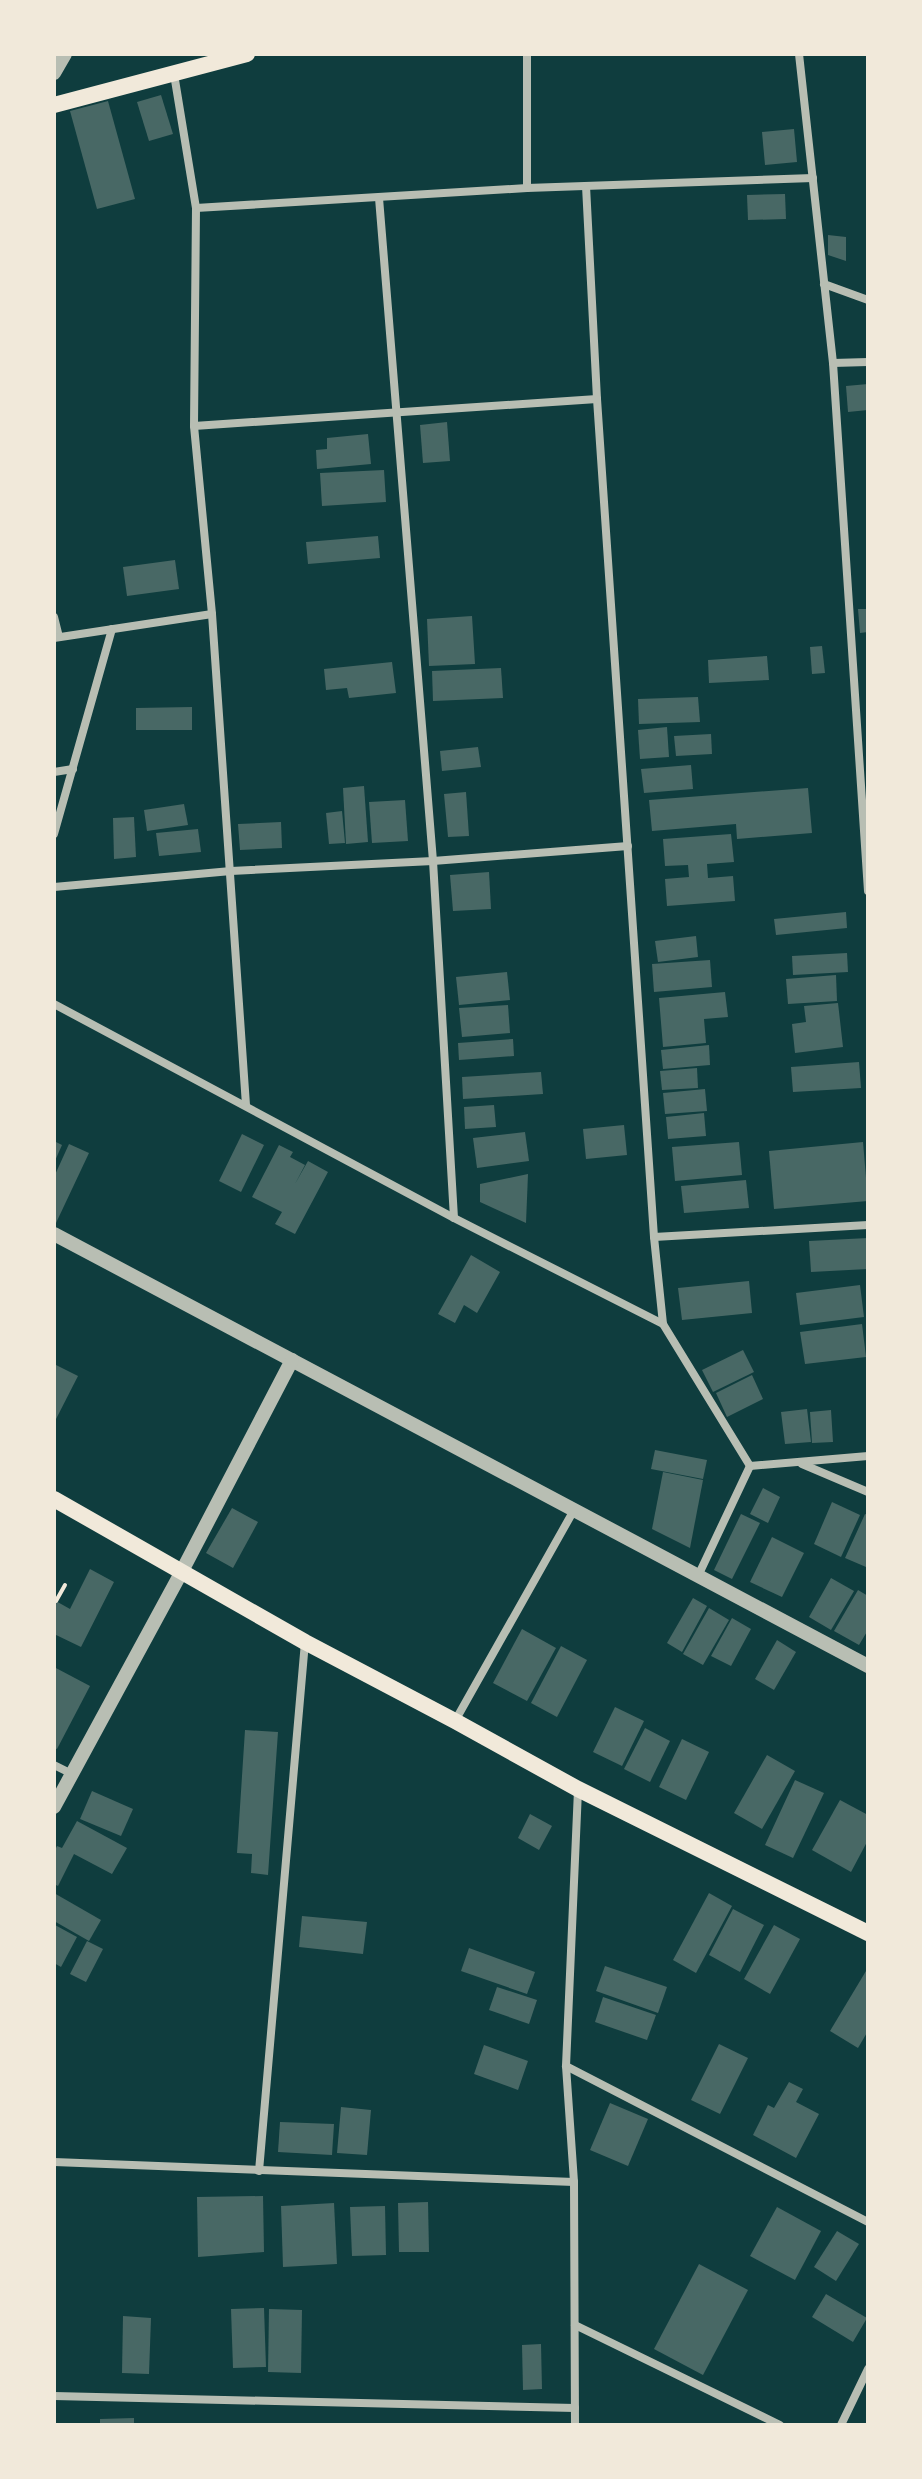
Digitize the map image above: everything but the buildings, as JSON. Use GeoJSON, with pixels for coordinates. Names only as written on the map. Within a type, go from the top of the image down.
{"type":"FeatureCollection","features":[{"type":"Feature","properties":{"kind":"main road"},"geometry":{"type":"LineString","coordinates":[[54,105],[247,54]]}},
{"type":"Feature","properties":{"kind":"main road"},"geometry":{"type":"LineString","coordinates":[[54,1499],[305,1642],[578,1789],[868,1933]]}},
{"type":"Feature","properties":{"kind":"street"},"geometry":{"type":"LineString","coordinates":[[54,73],[65,54]]}},
{"type":"Feature","properties":{"kind":"street"},"geometry":{"type":"LineString","coordinates":[[527,54],[527,188]]}},
{"type":"Feature","properties":{"kind":"street"},"geometry":{"type":"LineString","coordinates":[[799,54],[833,363],[868,891]]}},
{"type":"Feature","properties":{"kind":"street"},"geometry":{"type":"LineString","coordinates":[[174,73],[196,208],[194,426],[212,614],[246,1105]]}},
{"type":"Feature","properties":{"kind":"street"},"geometry":{"type":"LineString","coordinates":[[196,208],[527,188],[813,178]]}},
{"type":"Feature","properties":{"kind":"street"},"geometry":{"type":"LineString","coordinates":[[586,186],[597,399],[654,1237],[663,1324],[750,1466]]}},
{"type":"Feature","properties":{"kind":"street"},"geometry":{"type":"LineString","coordinates":[[379,198],[433,861],[454,1218]]}},
{"type":"Feature","properties":{"kind":"street"},"geometry":{"type":"LineString","coordinates":[[824,284],[868,300]]}},
{"type":"Feature","properties":{"kind":"street"},"geometry":{"type":"LineString","coordinates":[[833,363],[868,362]]}},
{"type":"Feature","properties":{"kind":"street"},"geometry":{"type":"LineString","coordinates":[[194,426],[597,399]]}},
{"type":"Feature","properties":{"kind":"street"},"geometry":{"type":"LineString","coordinates":[[54,617],[56,638],[212,614]]}},
{"type":"Feature","properties":{"kind":"street"},"geometry":{"type":"LineString","coordinates":[[54,834],[112,629]]}},
{"type":"Feature","properties":{"kind":"street"},"geometry":{"type":"LineString","coordinates":[[54,772],[73,769]]}},
{"type":"Feature","properties":{"kind":"street"},"geometry":{"type":"LineString","coordinates":[[54,887],[231,871],[433,861],[628,846]]}},
{"type":"Feature","properties":{"kind":"street"},"geometry":{"type":"LineString","coordinates":[[54,1004],[454,1218],[663,1324]]}},
{"type":"Feature","properties":{"kind":"street"},"geometry":{"type":"LineString","coordinates":[[654,1237],[868,1225]]}},
{"type":"Feature","properties":{"kind":"street"},"geometry":{"type":"LineString","coordinates":[[54,1234],[868,1666]]}},
{"type":"Feature","properties":{"kind":"street"},"geometry":{"type":"LineString","coordinates":[[54,1807],[292,1360]]}},
{"type":"Feature","properties":{"kind":"street"},"geometry":{"type":"LineString","coordinates":[[750,1466],[868,1456]]}},
{"type":"Feature","properties":{"kind":"street"},"geometry":{"type":"LineString","coordinates":[[799,1463],[868,1492]]}},
{"type":"Feature","properties":{"kind":"street"},"geometry":{"type":"LineString","coordinates":[[698,1576],[750,1466]]}},
{"type":"Feature","properties":{"kind":"street"},"geometry":{"type":"LineString","coordinates":[[455,1721],[574,1510]]}},
{"type":"Feature","properties":{"kind":"street"},"geometry":{"type":"LineString","coordinates":[[259,2171],[305,1642]]}},
{"type":"Feature","properties":{"kind":"street"},"geometry":{"type":"LineString","coordinates":[[54,1765],[72,1774]]}},
{"type":"Feature","properties":{"kind":"street"},"geometry":{"type":"LineString","coordinates":[[575,2425],[574,2182],[566,2066],[578,1789]]}},
{"type":"Feature","properties":{"kind":"street"},"geometry":{"type":"LineString","coordinates":[[566,2066],[868,2222]]}},
{"type":"Feature","properties":{"kind":"street"},"geometry":{"type":"LineString","coordinates":[[54,2162],[574,2182]]}},
{"type":"Feature","properties":{"kind":"street"},"geometry":{"type":"LineString","coordinates":[[575,2325],[780,2425]]}},
{"type":"Feature","properties":{"kind":"street"},"geometry":{"type":"LineString","coordinates":[[841,2425],[868,2369]]}},
{"type":"Feature","properties":{"kind":"street"},"geometry":{"type":"LineString","coordinates":[[54,2396],[575,2408]]}},
{"type":"Feature","properties":{"kind":"path"},"geometry":{"type":"LineString","coordinates":[[56,1601],[65,1585]]}}]}
